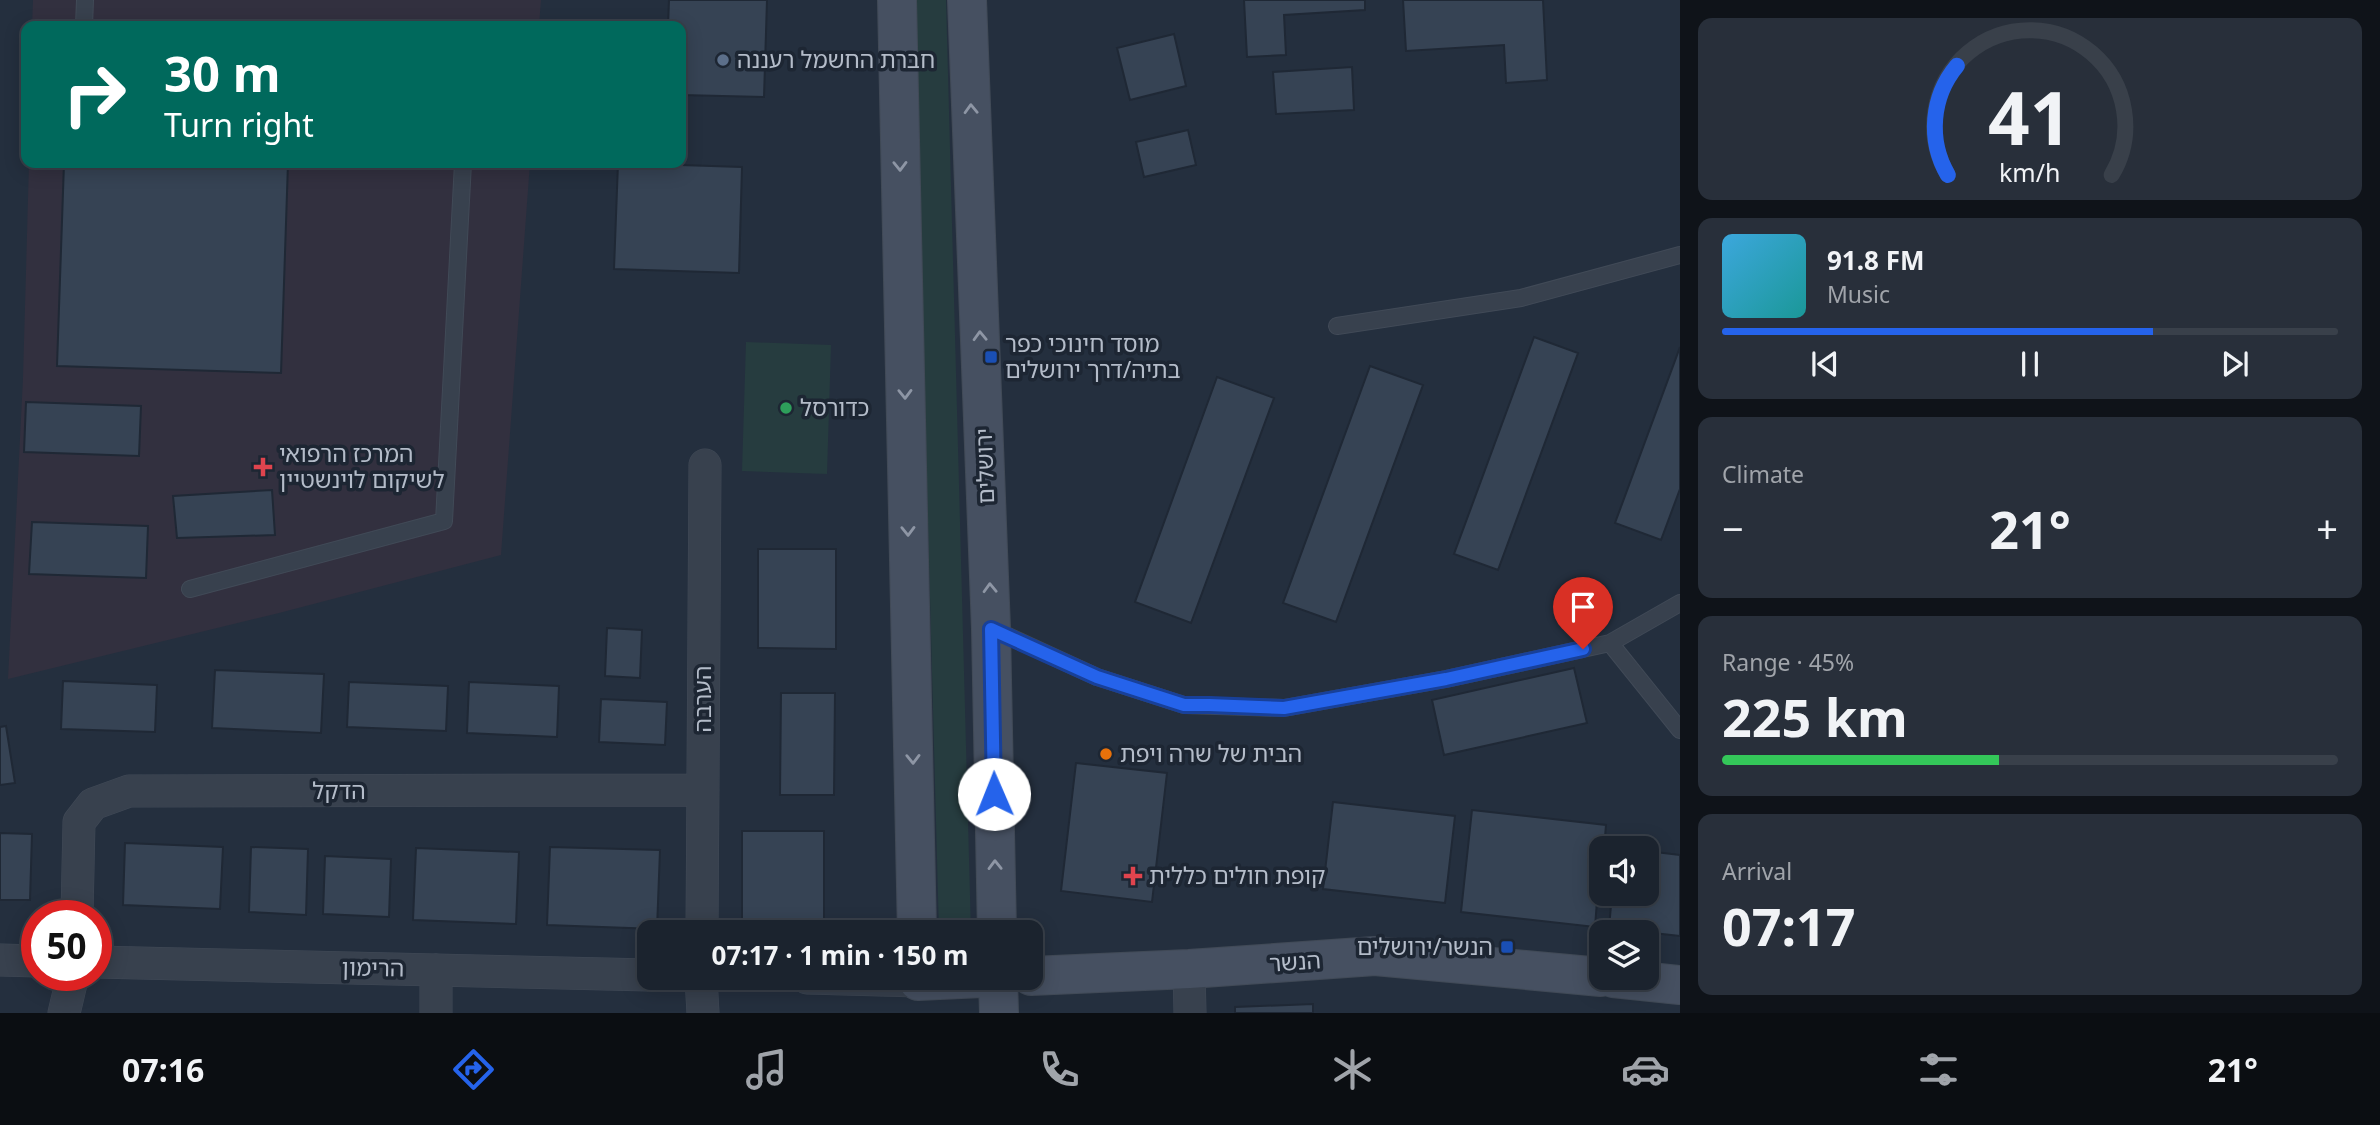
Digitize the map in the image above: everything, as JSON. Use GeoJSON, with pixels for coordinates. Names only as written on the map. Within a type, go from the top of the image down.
{"type":"FeatureCollection","features":[{"type":"Feature","properties":{"kind":"main road"},"geometry":{"type":"LineString","coordinates":[[897,0],[917,920]]}},
{"type":"Feature","properties":{"kind":"main road","name":"ירושלים"},"geometry":{"type":"LineString","coordinates":[[967,0],[991,629],[996,920]]}},
{"type":"Feature","properties":{"kind":"main road","name":"הנשר"},"geometry":{"type":"LineString","coordinates":[[1043,975],[1375,956],[1589,976]]}},
{"type":"Feature","properties":{"kind":"main road"},"geometry":{"type":"LineString","coordinates":[[1659,983],[1680,985]]}},
{"type":"Feature","properties":{"kind":"main road"},"geometry":{"type":"LineString","coordinates":[[998,990],[999,1013]]}},
{"type":"Feature","properties":{"kind":"street","name":"הערבה"},"geometry":{"type":"LineString","coordinates":[[702,920],[705,465]]}},
{"type":"Feature","properties":{"kind":"street","name":"הדקל"},"geometry":{"type":"LineString","coordinates":[[77,900],[79,821],[93,804],[129,791],[703,790]]}},
{"type":"Feature","properties":{"kind":"street"},"geometry":{"type":"LineString","coordinates":[[0,960],[21,961]]}},
{"type":"Feature","properties":{"kind":"street","name":"הרימון"},"geometry":{"type":"LineString","coordinates":[[112,962],[637,975]]}},
{"type":"Feature","properties":{"kind":"street"},"geometry":{"type":"LineString","coordinates":[[1189,969],[1190,1013]]}},
{"type":"Feature","properties":{"kind":"street"},"geometry":{"type":"LineString","coordinates":[[436,970],[436,1013]]}},
{"type":"Feature","properties":{"kind":"street"},"geometry":{"type":"LineString","coordinates":[[702,990],[703,1013]]}},
{"type":"Feature","properties":{"kind":"street"},"geometry":{"type":"LineString","coordinates":[[64,1013],[69,991]]}},
{"type":"Feature","properties":{"kind":"lane"},"geometry":{"type":"LineString","coordinates":[[84,21],[85,0]]}},
{"type":"Feature","properties":{"kind":"lane"},"geometry":{"type":"LineString","coordinates":[[190,589],[444,521],[463,168]]}},
{"type":"Feature","properties":{"kind":"lane"},"geometry":{"type":"LineString","coordinates":[[1337,326],[1521,298],[1680,255]]}},
{"type":"Feature","properties":{"kind":"lane"},"geometry":{"type":"LineString","coordinates":[[991,629],[1097,677],[1184,705],[1284,708],[1446,679],[1610,643],[1680,603]]}},
{"type":"Feature","properties":{"kind":"lane"},"geometry":{"type":"LineString","coordinates":[[1610,643],[1680,730]]}},
{"type":"Feature","properties":{"kind":"shaded area"},"geometry":{"type":"Polygon","coordinates":[[[33,0],[541,0],[539,21],[32,21],[33,0]]]}},
{"type":"Feature","properties":{"kind":"shaded area","name":"המרכז הרפואי לשיקום לוינשטיין"},"geometry":{"type":"Polygon","coordinates":[[[29,168],[530,168],[501,555],[8,679],[23,378],[29,168]]]}},
{"type":"Feature","properties":{"kind":"green space"},"geometry":{"type":"Polygon","coordinates":[[[914,0],[946,0],[971,920],[939,920],[914,0]]]}},
{"type":"Feature","properties":{"kind":"green space","name":"כדורסל"},"geometry":{"type":"Polygon","coordinates":[[[746,342],[831,345],[827,474],[742,471],[746,342]]]}},
{"type":"Feature","properties":{"kind":"building","name":"חברת החשמל רעננה"},"geometry":{"type":"Polygon","coordinates":[[[669,0],[767,0],[764,97],[686,95],[686,21],[668,21],[669,0]]]}},
{"type":"Feature","properties":{"kind":"building"},"geometry":{"type":"Polygon","coordinates":[[[1244,0],[1365,0],[1365,10],[1284,15],[1286,55],[1247,57],[1244,0]]]}},
{"type":"Feature","properties":{"kind":"building"},"geometry":{"type":"Polygon","coordinates":[[[1403,0],[1543,0],[1547,80],[1506,83],[1504,45],[1406,51],[1403,0]]]}},
{"type":"Feature","properties":{"kind":"building"},"geometry":{"type":"Polygon","coordinates":[[[1174,34],[1186,86],[1130,100],[1117,48],[1174,34]]]}},
{"type":"Feature","properties":{"kind":"building"},"geometry":{"type":"Polygon","coordinates":[[[1352,67],[1354,110],[1276,114],[1273,72],[1352,67]]]}},
{"type":"Feature","properties":{"kind":"building"},"geometry":{"type":"Polygon","coordinates":[[[1188,130],[1196,165],[1144,177],[1136,142],[1188,130]]]}},
{"type":"Feature","properties":{"kind":"building"},"geometry":{"type":"Polygon","coordinates":[[[686,165],[742,167],[739,273],[614,269],[618,168],[686,168],[686,165]]]}},
{"type":"Feature","properties":{"kind":"building"},"geometry":{"type":"Polygon","coordinates":[[[64,168],[288,168],[281,373],[57,366],[64,168]]]}},
{"type":"Feature","properties":{"kind":"building"},"geometry":{"type":"Polygon","coordinates":[[[1534,337],[1578,353],[1498,570],[1454,554],[1534,337]]]}},
{"type":"Feature","properties":{"kind":"building"},"geometry":{"type":"Polygon","coordinates":[[[1680,347],[1680,489],[1661,540],[1615,523],[1680,347]]]}},
{"type":"Feature","properties":{"kind":"building"},"geometry":{"type":"Polygon","coordinates":[[[1370,366],[1423,385],[1336,622],[1283,603],[1370,366]]]}},
{"type":"Feature","properties":{"kind":"building"},"geometry":{"type":"Polygon","coordinates":[[[1217,377],[1274,398],[1191,623],[1135,602],[1217,377]]]}},
{"type":"Feature","properties":{"kind":"building"},"geometry":{"type":"Polygon","coordinates":[[[26,402],[141,406],[139,456],[24,452],[26,402]]]}},
{"type":"Feature","properties":{"kind":"building"},"geometry":{"type":"Polygon","coordinates":[[[272,490],[275,535],[177,538],[173,496],[272,490]]]}},
{"type":"Feature","properties":{"kind":"building"},"geometry":{"type":"Polygon","coordinates":[[[32,522],[148,526],[146,578],[29,574],[32,522]]]}},
{"type":"Feature","properties":{"kind":"building"},"geometry":{"type":"Polygon","coordinates":[[[758,549],[836,549],[836,649],[758,648],[758,549]]]}},
{"type":"Feature","properties":{"kind":"building"},"geometry":{"type":"Polygon","coordinates":[[[607,628],[642,630],[640,678],[605,676],[607,628]]]}},
{"type":"Feature","properties":{"kind":"building"},"geometry":{"type":"Polygon","coordinates":[[[1574,668],[1587,723],[1444,755],[1432,700],[1574,668]]]}},
{"type":"Feature","properties":{"kind":"building"},"geometry":{"type":"Polygon","coordinates":[[[215,670],[324,674],[321,733],[212,728],[215,670]]]}},
{"type":"Feature","properties":{"kind":"building"},"geometry":{"type":"Polygon","coordinates":[[[63,681],[157,685],[155,732],[61,729],[63,681]]]}},
{"type":"Feature","properties":{"kind":"building"},"geometry":{"type":"Polygon","coordinates":[[[349,682],[448,686],[446,731],[347,727],[349,682]]]}},
{"type":"Feature","properties":{"kind":"building"},"geometry":{"type":"Polygon","coordinates":[[[469,682],[559,686],[557,737],[467,733],[469,682]]]}},
{"type":"Feature","properties":{"kind":"building"},"geometry":{"type":"Polygon","coordinates":[[[781,693],[835,693],[834,795],[780,795],[781,693]]]}},
{"type":"Feature","properties":{"kind":"building"},"geometry":{"type":"Polygon","coordinates":[[[601,699],[667,702],[665,745],[599,742],[601,699]]]}},
{"type":"Feature","properties":{"kind":"building"},"geometry":{"type":"Polygon","coordinates":[[[6,726],[15,783],[0,785],[0,727],[6,726]]]}},
{"type":"Feature","properties":{"kind":"building"},"geometry":{"type":"Polygon","coordinates":[[[1076,763],[1167,773],[1152,902],[1061,891],[1076,763]]]}},
{"type":"Feature","properties":{"kind":"building"},"geometry":{"type":"Polygon","coordinates":[[[1333,802],[1455,816],[1445,903],[1323,889],[1333,802]]]}},
{"type":"Feature","properties":{"kind":"building"},"geometry":{"type":"Polygon","coordinates":[[[1472,810],[1606,825],[1605,836],[1589,836],[1589,906],[1597,906],[1596,920],[1589,920],[1589,926],[1461,912],[1472,810]]]}},
{"type":"Feature","properties":{"kind":"building"},"geometry":{"type":"Polygon","coordinates":[[[742,831],[824,831],[824,920],[742,920],[742,831]]]}},
{"type":"Feature","properties":{"kind":"building"},"geometry":{"type":"Polygon","coordinates":[[[0,833],[32,834],[30,900],[0,900],[0,833]]]}},
{"type":"Feature","properties":{"kind":"building"},"geometry":{"type":"Polygon","coordinates":[[[125,843],[223,847],[220,909],[123,905],[125,843]]]}},
{"type":"Feature","properties":{"kind":"building"},"geometry":{"type":"Polygon","coordinates":[[[251,847],[308,849],[306,915],[249,912],[251,847]]]}},
{"type":"Feature","properties":{"kind":"building"},"geometry":{"type":"Polygon","coordinates":[[[550,847],[660,850],[657,920],[637,920],[637,928],[547,925],[550,847]]]}},
{"type":"Feature","properties":{"kind":"building"},"geometry":{"type":"Polygon","coordinates":[[[416,848],[519,852],[516,924],[413,920],[416,848]]]}},
{"type":"Feature","properties":{"kind":"building"},"geometry":{"type":"Polygon","coordinates":[[[1659,852],[1680,855],[1680,936],[1659,934],[1659,920],[1610,920],[1611,906],[1659,906],[1659,852]]]}},
{"type":"Feature","properties":{"kind":"building"},"geometry":{"type":"Polygon","coordinates":[[[325,856],[391,859],[389,917],[323,914],[325,856]]]}},
{"type":"Feature","properties":{"kind":"building"},"geometry":{"type":"Polygon","coordinates":[[[1313,1004],[1313,1013],[1235,1013],[1235,1007],[1313,1004]]]}},
{"type":"Feature","properties":{"kind":"place","name":"חברת החשמל רעננה"},"geometry":{"type":"Point","coordinates":[723,60]}},
{"type":"Feature","properties":{"kind":"place","name":"מוסד חינוכי כפר בתיה/דרך ירושלים"},"geometry":{"type":"Point","coordinates":[991,357]}},
{"type":"Feature","properties":{"kind":"place","name":"כדורסל"},"geometry":{"type":"Point","coordinates":[786,408]}},
{"type":"Feature","properties":{"kind":"place","name":"המרכז הרפואי לשיקום לוינשטיין"},"geometry":{"type":"Point","coordinates":[263,467]}},
{"type":"Feature","properties":{"kind":"place","name":"הבית של שרה ויפת"},"geometry":{"type":"Point","coordinates":[1106,754]}},
{"type":"Feature","properties":{"kind":"place","name":"קופת חולים כללית"},"geometry":{"type":"Point","coordinates":[1133,876]}},
{"type":"Feature","properties":{"kind":"place","name":"הנשר/ירושלים"},"geometry":{"type":"Point","coordinates":[1507,947]}},
{"type":"Feature","properties":{"kind":"route"},"geometry":{"type":"LineString","coordinates":[[994,794],[991,629],[1097,677],[1184,705],[1284,708],[1446,679],[1583,649]]}}]}
